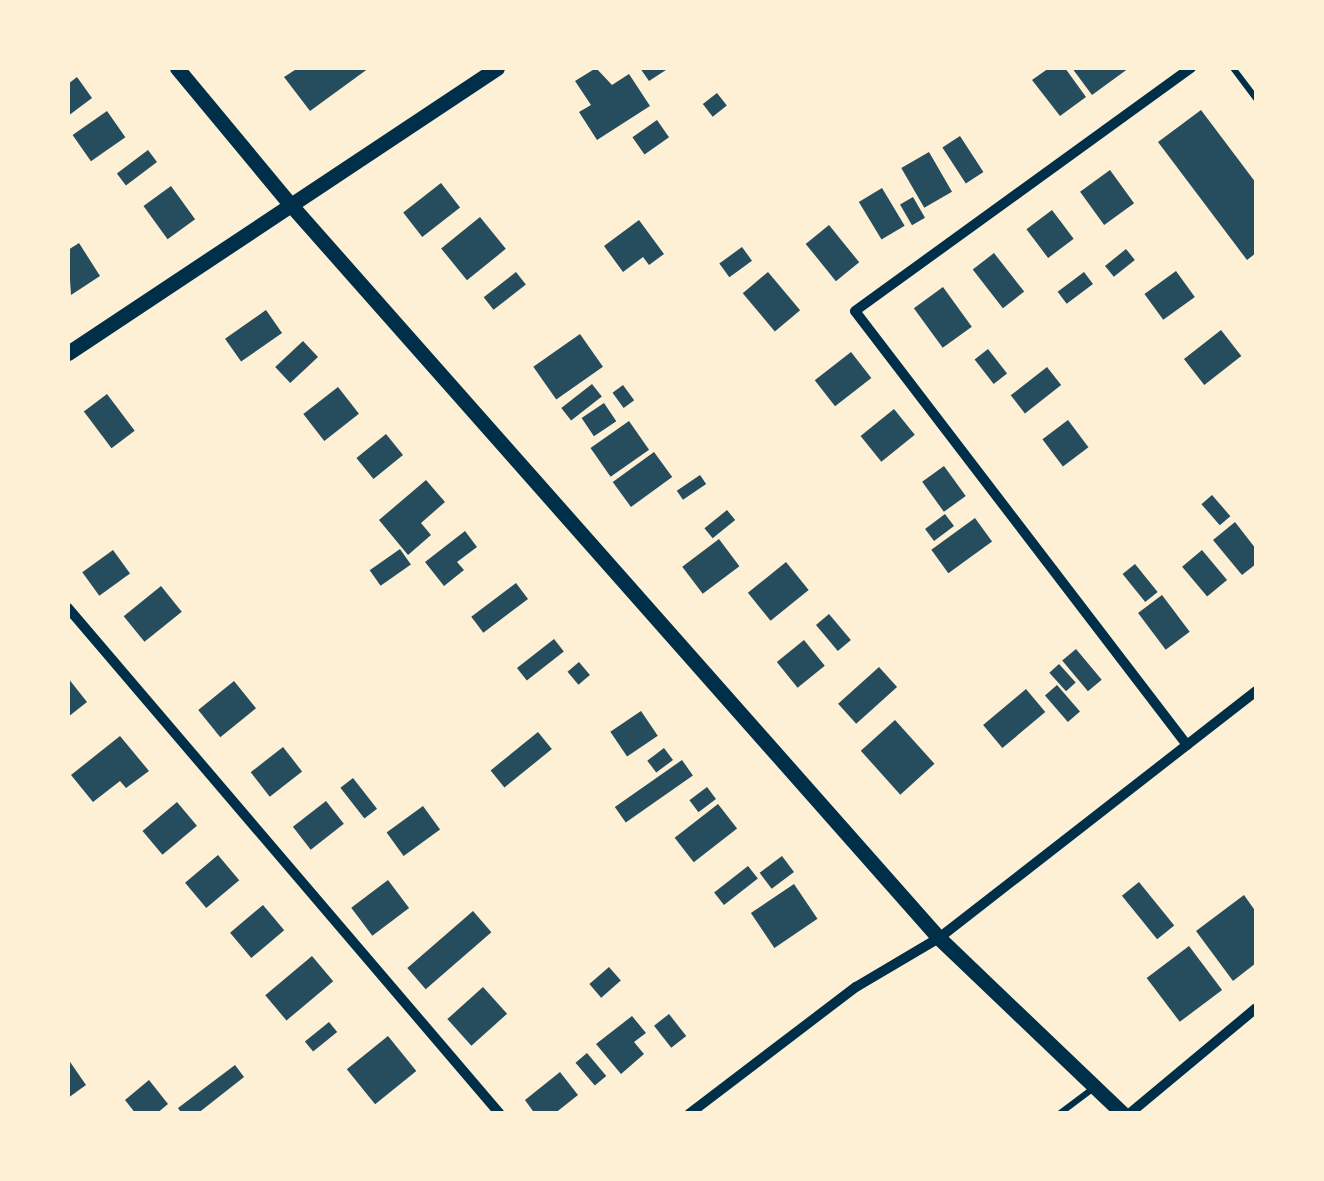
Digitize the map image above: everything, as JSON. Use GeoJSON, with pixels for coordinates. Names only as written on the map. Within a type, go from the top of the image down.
{"type":"FeatureCollection","features":[{"type":"Feature","properties":{"kind":"street"},"geometry":{"type":"LineString","coordinates":[[176,68],[290,204],[940,938],[1126,1114],[1256,1008]]}},
{"type":"Feature","properties":{"kind":"street"},"geometry":{"type":"LineString","coordinates":[[68,353],[496,68]]}},
{"type":"Feature","properties":{"kind":"street"},"geometry":{"type":"LineString","coordinates":[[1187,745],[855,311],[1191,68]]}},
{"type":"Feature","properties":{"kind":"street"},"geometry":{"type":"LineString","coordinates":[[68,608],[500,1114]]}},
{"type":"Feature","properties":{"kind":"street"},"geometry":{"type":"LineString","coordinates":[[690,1114],[856,988],[940,938],[1256,691]]}},
{"type":"Feature","properties":{"kind":"lane"},"geometry":{"type":"LineString","coordinates":[[1233,68],[1256,99]]}},
{"type":"Feature","properties":{"kind":"lane"},"geometry":{"type":"LineString","coordinates":[[1060,1114],[1095,1087]]}},
{"type":"Feature","properties":{"kind":"building"},"geometry":{"type":"Polygon","coordinates":[[[298,68],[369,68],[310,111],[284,77],[298,68]]]}},
{"type":"Feature","properties":{"kind":"building"},"geometry":{"type":"Polygon","coordinates":[[[596,68],[612,85],[629,74],[650,106],[597,140],[579,112],[591,105],[575,81],[596,68]]]}},
{"type":"Feature","properties":{"kind":"building"},"geometry":{"type":"Polygon","coordinates":[[[640,68],[669,68],[649,81],[640,68]]]}},
{"type":"Feature","properties":{"kind":"building"},"geometry":{"type":"Polygon","coordinates":[[[1049,68],[1065,68],[1086,97],[1060,116],[1032,80],[1049,68]]]}},
{"type":"Feature","properties":{"kind":"building"},"geometry":{"type":"Polygon","coordinates":[[[1072,68],[1129,68],[1092,95],[1072,68]]]}},
{"type":"Feature","properties":{"kind":"building"},"geometry":{"type":"Polygon","coordinates":[[[77,77],[92,98],[68,116],[68,84],[77,77]]]}},
{"type":"Feature","properties":{"kind":"building"},"geometry":{"type":"Polygon","coordinates":[[[717,93],[727,106],[713,117],[703,104],[717,93]]]}},
{"type":"Feature","properties":{"kind":"building"},"geometry":{"type":"Polygon","coordinates":[[[1201,110],[1256,183],[1256,253],[1247,260],[1158,142],[1201,110]]]}},
{"type":"Feature","properties":{"kind":"building"},"geometry":{"type":"Polygon","coordinates":[[[107,111],[125,137],[91,161],[73,135],[107,111]]]}},
{"type":"Feature","properties":{"kind":"building"},"geometry":{"type":"Polygon","coordinates":[[[657,120],[669,137],[644,154],[632,137],[657,120]]]}},
{"type":"Feature","properties":{"kind":"building"},"geometry":{"type":"Polygon","coordinates":[[[960,136],[983,172],[966,184],[942,147],[960,136]]]}},
{"type":"Feature","properties":{"kind":"building"},"geometry":{"type":"Polygon","coordinates":[[[148,150],[157,162],[126,185],[117,173],[148,150]]]}},
{"type":"Feature","properties":{"kind":"building"},"geometry":{"type":"Polygon","coordinates":[[[929,152],[952,192],[924,208],[901,168],[929,152]]]}},
{"type":"Feature","properties":{"kind":"building"},"geometry":{"type":"Polygon","coordinates":[[[1110,170],[1134,203],[1104,225],[1080,192],[1110,170]]]}},
{"type":"Feature","properties":{"kind":"building"},"geometry":{"type":"Polygon","coordinates":[[[441,183],[460,207],[422,237],[403,213],[441,183]]]}},
{"type":"Feature","properties":{"kind":"building"},"geometry":{"type":"Polygon","coordinates":[[[171,186],[195,219],[168,239],[143,206],[171,186]]]}},
{"type":"Feature","properties":{"kind":"building"},"geometry":{"type":"Polygon","coordinates":[[[882,188],[905,226],[882,240],[859,202],[882,188]]]}},
{"type":"Feature","properties":{"kind":"building"},"geometry":{"type":"Polygon","coordinates":[[[913,197],[925,218],[912,225],[900,204],[913,197]]]}},
{"type":"Feature","properties":{"kind":"building"},"geometry":{"type":"Polygon","coordinates":[[[1052,210],[1074,239],[1048,258],[1026,229],[1052,210]]]}},
{"type":"Feature","properties":{"kind":"building"},"geometry":{"type":"Polygon","coordinates":[[[480,217],[506,249],[467,280],[441,248],[480,217]]]}},
{"type":"Feature","properties":{"kind":"building"},"geometry":{"type":"Polygon","coordinates":[[[639,220],[664,254],[649,265],[643,257],[623,272],[604,246],[639,220]]]}},
{"type":"Feature","properties":{"kind":"building"},"geometry":{"type":"Polygon","coordinates":[[[829,225],[859,262],[836,281],[806,244],[829,225]]]}},
{"type":"Feature","properties":{"kind":"building"},"geometry":{"type":"Polygon","coordinates":[[[79,243],[100,276],[71,295],[68,250],[79,243]]]}},
{"type":"Feature","properties":{"kind":"building"},"geometry":{"type":"Polygon","coordinates":[[[742,247],[752,261],[729,277],[719,263],[742,247]]]}},
{"type":"Feature","properties":{"kind":"building"},"geometry":{"type":"Polygon","coordinates":[[[1126,249],[1135,260],[1114,277],[1105,266],[1126,249]]]}},
{"type":"Feature","properties":{"kind":"building"},"geometry":{"type":"Polygon","coordinates":[[[994,253],[1024,292],[1003,308],[973,270],[994,253]]]}},
{"type":"Feature","properties":{"kind":"building"},"geometry":{"type":"Polygon","coordinates":[[[1176,271],[1195,297],[1163,320],[1144,294],[1176,271]]]}},
{"type":"Feature","properties":{"kind":"building"},"geometry":{"type":"Polygon","coordinates":[[[516,272],[526,285],[494,310],[484,297],[516,272]]]}},
{"type":"Feature","properties":{"kind":"building"},"geometry":{"type":"Polygon","coordinates":[[[768,272],[800,310],[775,332],[743,293],[768,272]]]}},
{"type":"Feature","properties":{"kind":"building"},"geometry":{"type":"Polygon","coordinates":[[[1084,272],[1093,284],[1067,304],[1058,292],[1084,272]]]}},
{"type":"Feature","properties":{"kind":"building"},"geometry":{"type":"Polygon","coordinates":[[[943,287],[972,327],[943,348],[914,308],[943,287]]]}},
{"type":"Feature","properties":{"kind":"building"},"geometry":{"type":"Polygon","coordinates":[[[266,310],[282,333],[241,362],[225,339],[266,310]]]}},
{"type":"Feature","properties":{"kind":"building"},"geometry":{"type":"Polygon","coordinates":[[[1221,330],[1241,356],[1204,385],[1184,359],[1221,330]]]}},
{"type":"Feature","properties":{"kind":"building"},"geometry":{"type":"Polygon","coordinates":[[[580,334],[603,367],[556,399],[533,367],[580,334]]]}},
{"type":"Feature","properties":{"kind":"building"},"geometry":{"type":"Polygon","coordinates":[[[303,341],[318,357],[290,383],[275,367],[303,341]]]}},
{"type":"Feature","properties":{"kind":"building"},"geometry":{"type":"Polygon","coordinates":[[[988,349],[1007,373],[994,384],[975,359],[988,349]]]}},
{"type":"Feature","properties":{"kind":"building"},"geometry":{"type":"Polygon","coordinates":[[[851,352],[871,378],[835,406],[815,380],[851,352]]]}},
{"type":"Feature","properties":{"kind":"building"},"geometry":{"type":"Polygon","coordinates":[[[1047,367],[1061,385],[1025,413],[1011,395],[1047,367]]]}},
{"type":"Feature","properties":{"kind":"building"},"geometry":{"type":"Polygon","coordinates":[[[592,384],[602,397],[571,421],[561,408],[592,384]]]}},
{"type":"Feature","properties":{"kind":"building"},"geometry":{"type":"Polygon","coordinates":[[[623,385],[634,400],[624,408],[612,393],[623,385]]]}},
{"type":"Feature","properties":{"kind":"building"},"geometry":{"type":"Polygon","coordinates":[[[338,387],[359,414],[324,441],[303,414],[338,387]]]}},
{"type":"Feature","properties":{"kind":"building"},"geometry":{"type":"Polygon","coordinates":[[[107,394],[135,431],[112,448],[84,411],[107,394]]]}},
{"type":"Feature","properties":{"kind":"building"},"geometry":{"type":"Polygon","coordinates":[[[604,403],[616,421],[594,436],[582,418],[604,403]]]}},
{"type":"Feature","properties":{"kind":"building"},"geometry":{"type":"Polygon","coordinates":[[[894,409],[915,435],[881,462],[861,436],[894,409]]]}},
{"type":"Feature","properties":{"kind":"building"},"geometry":{"type":"Polygon","coordinates":[[[1068,420],[1088,447],[1063,466],[1042,439],[1068,420]]]}},
{"type":"Feature","properties":{"kind":"building"},"geometry":{"type":"Polygon","coordinates":[[[629,421],[649,450],[611,477],[590,448],[629,421]]]}},
{"type":"Feature","properties":{"kind":"building"},"geometry":{"type":"Polygon","coordinates":[[[386,434],[403,455],[373,479],[356,458],[386,434]]]}},
{"type":"Feature","properties":{"kind":"building"},"geometry":{"type":"Polygon","coordinates":[[[654,452],[672,477],[631,507],[613,482],[654,452]]]}},
{"type":"Feature","properties":{"kind":"building"},"geometry":{"type":"Polygon","coordinates":[[[944,466],[966,496],[944,512],[922,482],[944,466]]]}},
{"type":"Feature","properties":{"kind":"building"},"geometry":{"type":"Polygon","coordinates":[[[700,475],[706,484],[683,500],[677,491],[700,475]]]}},
{"type":"Feature","properties":{"kind":"building"},"geometry":{"type":"Polygon","coordinates":[[[426,480],[445,502],[421,523],[431,535],[408,555],[379,520],[426,480]]]}},
{"type":"Feature","properties":{"kind":"building"},"geometry":{"type":"Polygon","coordinates":[[[1212,495],[1230,516],[1220,525],[1201,504],[1212,495]]]}},
{"type":"Feature","properties":{"kind":"building"},"geometry":{"type":"Polygon","coordinates":[[[727,510],[735,520],[713,538],[704,528],[727,510]]]}},
{"type":"Feature","properties":{"kind":"building"},"geometry":{"type":"Polygon","coordinates":[[[945,514],[954,526],[934,541],[925,529],[945,514]]]}},
{"type":"Feature","properties":{"kind":"building"},"geometry":{"type":"Polygon","coordinates":[[[975,518],[992,541],[948,573],[931,550],[975,518]]]}},
{"type":"Feature","properties":{"kind":"building"},"geometry":{"type":"Polygon","coordinates":[[[1235,522],[1256,549],[1256,564],[1242,575],[1213,540],[1235,522]]]}},
{"type":"Feature","properties":{"kind":"building"},"geometry":{"type":"Polygon","coordinates":[[[465,531],[477,547],[457,562],[464,570],[444,586],[425,562],[465,531]]]}},
{"type":"Feature","properties":{"kind":"building"},"geometry":{"type":"Polygon","coordinates":[[[719,539],[739,566],[703,594],[682,567],[719,539]]]}},
{"type":"Feature","properties":{"kind":"building"},"geometry":{"type":"Polygon","coordinates":[[[400,549],[411,565],[381,586],[370,570],[400,549]]]}},
{"type":"Feature","properties":{"kind":"building"},"geometry":{"type":"Polygon","coordinates":[[[113,550],[130,573],[99,596],[82,572],[113,550]]]}},
{"type":"Feature","properties":{"kind":"building"},"geometry":{"type":"Polygon","coordinates":[[[1202,550],[1227,580],[1207,597],[1182,567],[1202,550]]]}},
{"type":"Feature","properties":{"kind":"building"},"geometry":{"type":"Polygon","coordinates":[[[786,562],[809,590],[771,621],[748,593],[786,562]]]}},
{"type":"Feature","properties":{"kind":"building"},"geometry":{"type":"Polygon","coordinates":[[[1135,564],[1158,592],[1145,602],[1123,574],[1135,564]]]}},
{"type":"Feature","properties":{"kind":"building"},"geometry":{"type":"Polygon","coordinates":[[[516,583],[528,599],[483,633],[471,617],[516,583]]]}},
{"type":"Feature","properties":{"kind":"building"},"geometry":{"type":"Polygon","coordinates":[[[161,586],[182,612],[144,642],[124,616],[161,586]]]}},
{"type":"Feature","properties":{"kind":"building"},"geometry":{"type":"Polygon","coordinates":[[[1162,595],[1190,632],[1166,650],[1138,613],[1162,595]]]}},
{"type":"Feature","properties":{"kind":"building"},"geometry":{"type":"Polygon","coordinates":[[[829,614],[851,640],[838,651],[816,625],[829,614]]]}},
{"type":"Feature","properties":{"kind":"building"},"geometry":{"type":"Polygon","coordinates":[[[554,639],[564,652],[527,681],[517,668],[554,639]]]}},
{"type":"Feature","properties":{"kind":"building"},"geometry":{"type":"Polygon","coordinates":[[[804,640],[825,666],[798,688],[777,662],[804,640]]]}},
{"type":"Feature","properties":{"kind":"building"},"geometry":{"type":"Polygon","coordinates":[[[1076,649],[1102,680],[1088,691],[1062,661],[1076,649]]]}},
{"type":"Feature","properties":{"kind":"building"},"geometry":{"type":"Polygon","coordinates":[[[579,662],[590,675],[578,685],[568,672],[579,662]]]}},
{"type":"Feature","properties":{"kind":"building"},"geometry":{"type":"Polygon","coordinates":[[[1059,664],[1076,683],[1066,691],[1049,673],[1059,664]]]}},
{"type":"Feature","properties":{"kind":"building"},"geometry":{"type":"Polygon","coordinates":[[[879,667],[897,687],[856,724],[838,704],[879,667]]]}},
{"type":"Feature","properties":{"kind":"building"},"geometry":{"type":"Polygon","coordinates":[[[68,678],[87,702],[68,717],[68,678]]]}},
{"type":"Feature","properties":{"kind":"building"},"geometry":{"type":"Polygon","coordinates":[[[234,681],[256,708],[220,737],[198,710],[234,681]]]}},
{"type":"Feature","properties":{"kind":"building"},"geometry":{"type":"Polygon","coordinates":[[[1057,685],[1080,711],[1068,722],[1045,695],[1057,685]]]}},
{"type":"Feature","properties":{"kind":"building"},"geometry":{"type":"Polygon","coordinates":[[[1026,689],[1045,712],[1002,748],[983,725],[1026,689]]]}},
{"type":"Feature","properties":{"kind":"building"},"geometry":{"type":"Polygon","coordinates":[[[641,711],[658,736],[627,757],[610,732],[641,711]]]}},
{"type":"Feature","properties":{"kind":"building"},"geometry":{"type":"Polygon","coordinates":[[[895,720],[934,764],[900,795],[861,751],[895,720]]]}},
{"type":"Feature","properties":{"kind":"building"},"geometry":{"type":"Polygon","coordinates":[[[538,732],[552,749],[504,787],[491,770],[538,732]]]}},
{"type":"Feature","properties":{"kind":"building"},"geometry":{"type":"Polygon","coordinates":[[[120,736],[149,771],[126,788],[120,781],[93,802],[71,775],[120,736]]]}},
{"type":"Feature","properties":{"kind":"building"},"geometry":{"type":"Polygon","coordinates":[[[283,747],[302,771],[270,797],[251,772],[283,747]]]}},
{"type":"Feature","properties":{"kind":"building"},"geometry":{"type":"Polygon","coordinates":[[[664,748],[673,760],[656,773],[647,761],[664,748]]]}},
{"type":"Feature","properties":{"kind":"building"},"geometry":{"type":"Polygon","coordinates":[[[682,760],[693,776],[626,823],[615,807],[682,760]]]}},
{"type":"Feature","properties":{"kind":"building"},"geometry":{"type":"Polygon","coordinates":[[[353,778],[377,809],[364,819],[340,788],[353,778]]]}},
{"type":"Feature","properties":{"kind":"building"},"geometry":{"type":"Polygon","coordinates":[[[707,787],[716,799],[698,812],[689,800],[707,787]]]}},
{"type":"Feature","properties":{"kind":"building"},"geometry":{"type":"Polygon","coordinates":[[[326,801],[344,824],[311,850],[293,827],[326,801]]]}},
{"type":"Feature","properties":{"kind":"building"},"geometry":{"type":"Polygon","coordinates":[[[177,802],[197,826],[162,855],[143,831],[177,802]]]}},
{"type":"Feature","properties":{"kind":"building"},"geometry":{"type":"Polygon","coordinates":[[[718,804],[737,828],[694,862],[675,838],[718,804]]]}},
{"type":"Feature","properties":{"kind":"building"},"geometry":{"type":"Polygon","coordinates":[[[423,806],[440,829],[404,856],[387,832],[423,806]]]}},
{"type":"Feature","properties":{"kind":"building"},"geometry":{"type":"Polygon","coordinates":[[[218,855],[239,880],[206,908],[185,883],[218,855]]]}},
{"type":"Feature","properties":{"kind":"building"},"geometry":{"type":"Polygon","coordinates":[[[782,856],[794,872],[772,889],[760,873],[782,856]]]}},
{"type":"Feature","properties":{"kind":"building"},"geometry":{"type":"Polygon","coordinates":[[[748,866],[758,879],[724,905],[714,892],[748,866]]]}},
{"type":"Feature","properties":{"kind":"building"},"geometry":{"type":"Polygon","coordinates":[[[388,880],[409,908],[372,936],[351,908],[388,880]]]}},
{"type":"Feature","properties":{"kind":"building"},"geometry":{"type":"Polygon","coordinates":[[[1139,882],[1174,926],[1157,939],[1122,896],[1139,882]]]}},
{"type":"Feature","properties":{"kind":"building"},"geometry":{"type":"Polygon","coordinates":[[[794,884],[817,919],[774,948],[751,913],[794,884]]]}},
{"type":"Feature","properties":{"kind":"building"},"geometry":{"type":"Polygon","coordinates":[[[1244,895],[1256,912],[1256,963],[1233,981],[1196,931],[1244,895]]]}},
{"type":"Feature","properties":{"kind":"building"},"geometry":{"type":"Polygon","coordinates":[[[263,905],[284,930],[251,958],[230,933],[263,905]]]}},
{"type":"Feature","properties":{"kind":"building"},"geometry":{"type":"Polygon","coordinates":[[[473,911],[491,932],[426,989],[407,968],[473,911]]]}},
{"type":"Feature","properties":{"kind":"building"},"geometry":{"type":"Polygon","coordinates":[[[1189,946],[1222,990],[1180,1022],[1147,978],[1189,946]]]}},
{"type":"Feature","properties":{"kind":"building"},"geometry":{"type":"Polygon","coordinates":[[[312,956],[333,981],[286,1020],[265,995],[312,956]]]}},
{"type":"Feature","properties":{"kind":"building"},"geometry":{"type":"Polygon","coordinates":[[[609,967],[621,981],[601,998],[589,984],[609,967]]]}},
{"type":"Feature","properties":{"kind":"building"},"geometry":{"type":"Polygon","coordinates":[[[483,987],[507,1014],[471,1046],[447,1019],[483,987]]]}},
{"type":"Feature","properties":{"kind":"building"},"geometry":{"type":"Polygon","coordinates":[[[669,1014],[686,1036],[671,1048],[654,1026],[669,1014]]]}},
{"type":"Feature","properties":{"kind":"building"},"geometry":{"type":"Polygon","coordinates":[[[632,1016],[646,1033],[634,1042],[644,1054],[621,1074],[596,1044],[632,1016]]]}},
{"type":"Feature","properties":{"kind":"building"},"geometry":{"type":"Polygon","coordinates":[[[329,1022],[337,1032],[313,1052],[305,1042],[329,1022]]]}},
{"type":"Feature","properties":{"kind":"building"},"geometry":{"type":"Polygon","coordinates":[[[388,1036],[416,1071],[375,1104],[347,1069],[388,1036]]]}},
{"type":"Feature","properties":{"kind":"building"},"geometry":{"type":"Polygon","coordinates":[[[587,1053],[606,1076],[595,1086],[576,1063],[587,1053]]]}},
{"type":"Feature","properties":{"kind":"building"},"geometry":{"type":"Polygon","coordinates":[[[68,1059],[86,1085],[68,1098],[68,1059]]]}},
{"type":"Feature","properties":{"kind":"building"},"geometry":{"type":"Polygon","coordinates":[[[235,1065],[244,1077],[197,1114],[182,1114],[178,1108],[235,1065]]]}},
{"type":"Feature","properties":{"kind":"building"},"geometry":{"type":"Polygon","coordinates":[[[560,1072],[578,1095],[554,1114],[535,1114],[525,1100],[560,1072]]]}},
{"type":"Feature","properties":{"kind":"building"},"geometry":{"type":"Polygon","coordinates":[[[149,1080],[168,1104],[156,1114],[136,1114],[125,1100],[149,1080]]]}}]}
